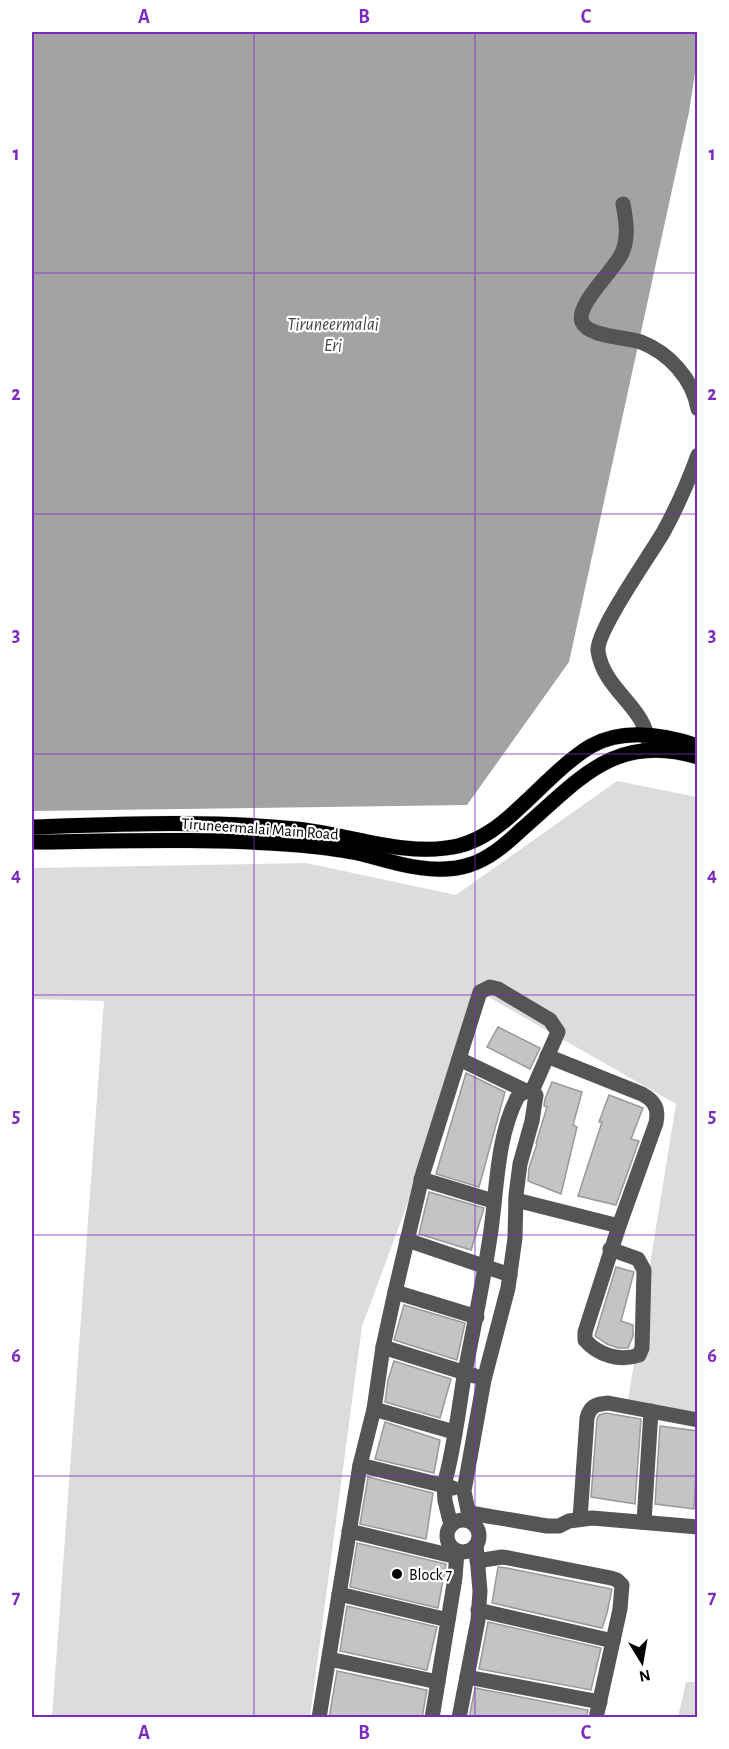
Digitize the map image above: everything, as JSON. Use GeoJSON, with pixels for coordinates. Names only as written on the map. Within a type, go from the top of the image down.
{"type":"FeatureCollection","features":[{"type":"Feature","properties":{"kind":"main road","name":"Tiruneermalai Main Road"},"geometry":{"type":"LineString","coordinates":[[32,827],[175,824],[264,826],[338,834],[409,848],[443,848],[459,846],[489,833],[591,746],[619,736],[698,757]]}},
{"type":"Feature","properties":{"kind":"main road","name":"Tiruneermalai Main Road"},"geometry":{"type":"LineString","coordinates":[[32,842],[185,840],[277,844],[338,850],[419,867],[458,868],[480,861],[501,848],[600,764],[649,743],[672,739],[698,746]]}},
{"type":"Feature","properties":{"kind":"street"},"geometry":{"type":"LineString","coordinates":[[623,204],[626,231],[622,253],[613,268],[589,297],[581,314],[581,321],[591,332],[643,343],[660,352],[679,368],[689,383],[698,409]]}},
{"type":"Feature","properties":{"kind":"street"},"geometry":{"type":"LineString","coordinates":[[649,743],[644,724],[604,672],[598,648],[603,629],[665,529],[698,455]]}},
{"type":"Feature","properties":{"kind":"street"},"geometry":{"type":"LineString","coordinates":[[320,1718],[360,1465],[374,1409],[383,1347],[421,1179],[480,992],[490,987],[498,989],[550,1020],[558,1032],[529,1091],[519,1095],[506,1132],[493,1201],[477,1317],[444,1485],[451,1525]]}},
{"type":"Feature","properties":{"kind":"street"},"geometry":{"type":"LineString","coordinates":[[547,1056],[642,1094],[651,1099],[656,1106],[658,1114],[656,1123],[610,1250],[585,1332],[585,1340],[597,1351],[623,1359],[631,1358],[639,1355],[642,1348],[645,1270],[638,1259],[610,1250]]}},
{"type":"Feature","properties":{"kind":"street"},"geometry":{"type":"LineString","coordinates":[[459,1059],[536,1095],[532,1121],[520,1164],[510,1275],[484,1380],[464,1491],[470,1517],[477,1529],[480,1591],[459,1718]]}},
{"type":"Feature","properties":{"kind":"street"},"geometry":{"type":"LineString","coordinates":[[421,1179],[493,1201]]}},
{"type":"Feature","properties":{"kind":"street"},"geometry":{"type":"LineString","coordinates":[[516,1200],[619,1226]]}},
{"type":"Feature","properties":{"kind":"street"},"geometry":{"type":"LineString","coordinates":[[407,1240],[510,1275]]}},
{"type":"Feature","properties":{"kind":"street"},"geometry":{"type":"LineString","coordinates":[[395,1292],[477,1317]]}},
{"type":"Feature","properties":{"kind":"street"},"geometry":{"type":"LineString","coordinates":[[383,1347],[484,1380]]}},
{"type":"Feature","properties":{"kind":"street"},"geometry":{"type":"LineString","coordinates":[[580,1519],[589,1411],[594,1406],[608,1403],[698,1420]]}},
{"type":"Feature","properties":{"kind":"street"},"geometry":{"type":"LineString","coordinates":[[374,1409],[454,1432]]}},
{"type":"Feature","properties":{"kind":"street"},"geometry":{"type":"LineString","coordinates":[[644,1522],[651,1411]]}},
{"type":"Feature","properties":{"kind":"street"},"geometry":{"type":"LineString","coordinates":[[360,1465],[464,1491]]}},
{"type":"Feature","properties":{"kind":"street"},"geometry":{"type":"LineString","coordinates":[[432,1718],[457,1554],[447,1539],[451,1525],[470,1517],[547,1526],[559,1526],[580,1519],[698,1527]]}},
{"type":"Feature","properties":{"kind":"street"},"geometry":{"type":"LineString","coordinates":[[349,1531],[457,1554],[468,1551],[476,1545]]}},
{"type":"Feature","properties":{"kind":"street"},"geometry":{"type":"LineString","coordinates":[[467,1677],[598,1710],[622,1593],[622,1585],[617,1580],[502,1557],[477,1561]]}},
{"type":"Feature","properties":{"kind":"street"},"geometry":{"type":"LineString","coordinates":[[339,1594],[448,1620]]}},
{"type":"Feature","properties":{"kind":"street"},"geometry":{"type":"LineString","coordinates":[[478,1610],[613,1641]]}},
{"type":"Feature","properties":{"kind":"street"},"geometry":{"type":"LineString","coordinates":[[329,1659],[438,1682]]}},
{"type":"Feature","properties":{"kind":"shaded area"},"geometry":{"type":"Polygon","coordinates":[[[617,781],[697,797],[697,1413],[628,1400],[676,1104],[485,995],[362,1326],[310,1717],[52,1717],[104,1001],[32,999],[32,868],[306,863],[456,895],[617,781]]]}},
{"type":"Feature","properties":{"kind":"shaded area"},"geometry":{"type":"Polygon","coordinates":[[[686,1682],[697,1682],[697,1717],[678,1717],[686,1682]]]}},
{"type":"Feature","properties":{"kind":"water","name":"Tiruneermalai Eri"},"geometry":{"type":"Polygon","coordinates":[[[32,32],[697,32],[697,60],[689,112],[569,662],[467,805],[32,811],[32,32]]]}},
{"type":"Feature","properties":{"kind":"building"},"geometry":{"type":"Polygon","coordinates":[[[498,1027],[540,1048],[530,1069],[487,1047],[498,1027]]]}},
{"type":"Feature","properties":{"kind":"building"},"geometry":{"type":"Polygon","coordinates":[[[466,1073],[505,1092],[479,1187],[436,1174],[466,1073]]]}},
{"type":"Feature","properties":{"kind":"building"},"geometry":{"type":"Polygon","coordinates":[[[552,1082],[582,1092],[573,1125],[577,1127],[561,1194],[528,1181],[529,1168],[547,1107],[544,1106],[545,1099],[552,1082]]]}},
{"type":"Feature","properties":{"kind":"building"},"geometry":{"type":"Polygon","coordinates":[[[609,1095],[643,1108],[631,1139],[639,1141],[616,1205],[578,1196],[609,1095]]]}},
{"type":"Feature","properties":{"kind":"building"},"geometry":{"type":"Polygon","coordinates":[[[429,1192],[484,1208],[471,1250],[419,1234],[429,1192]]]}},
{"type":"Feature","properties":{"kind":"building"},"geometry":{"type":"Polygon","coordinates":[[[616,1267],[634,1272],[621,1321],[633,1325],[633,1336],[628,1348],[618,1348],[607,1344],[595,1336],[616,1267]]]}},
{"type":"Feature","properties":{"kind":"building"},"geometry":{"type":"Polygon","coordinates":[[[404,1305],[465,1323],[457,1360],[394,1340],[404,1305]]]}},
{"type":"Feature","properties":{"kind":"building"},"geometry":{"type":"Polygon","coordinates":[[[394,1361],[451,1379],[440,1418],[385,1402],[394,1361]]]}},
{"type":"Feature","properties":{"kind":"building"},"geometry":{"type":"Polygon","coordinates":[[[606,1413],[641,1419],[635,1504],[591,1497],[597,1419],[599,1415],[606,1413]]]}},
{"type":"Feature","properties":{"kind":"building"},"geometry":{"type":"Polygon","coordinates":[[[385,1422],[440,1440],[434,1473],[375,1459],[385,1422]]]}},
{"type":"Feature","properties":{"kind":"building"},"geometry":{"type":"Polygon","coordinates":[[[660,1426],[698,1431],[694,1509],[655,1504],[660,1426]]]}},
{"type":"Feature","properties":{"kind":"building"},"geometry":{"type":"Polygon","coordinates":[[[368,1477],[433,1493],[426,1539],[360,1524],[368,1477]]]}},
{"type":"Feature","properties":{"kind":"building","name":"Block 7"},"geometry":{"type":"Polygon","coordinates":[[[357,1543],[446,1564],[438,1608],[350,1587],[357,1543]]]}},
{"type":"Feature","properties":{"kind":"building"},"geometry":{"type":"Polygon","coordinates":[[[498,1567],[612,1589],[602,1628],[492,1603],[498,1567]]]}},
{"type":"Feature","properties":{"kind":"building"},"geometry":{"type":"Polygon","coordinates":[[[347,1606],[437,1627],[427,1670],[340,1651],[347,1606]]]}},
{"type":"Feature","properties":{"kind":"building"},"geometry":{"type":"Polygon","coordinates":[[[488,1622],[601,1648],[591,1690],[479,1669],[488,1622]]]}},
{"type":"Feature","properties":{"kind":"building"},"geometry":{"type":"Polygon","coordinates":[[[337,1671],[427,1690],[422,1718],[329,1718],[337,1671]]]}},
{"type":"Feature","properties":{"kind":"building"},"geometry":{"type":"Polygon","coordinates":[[[475,1688],[588,1710],[586,1718],[469,1718],[475,1688]]]}},
{"type":"Feature","properties":{"kind":"place","name":"Block 7"},"geometry":{"type":"Point","coordinates":[397,1574]}}]}
